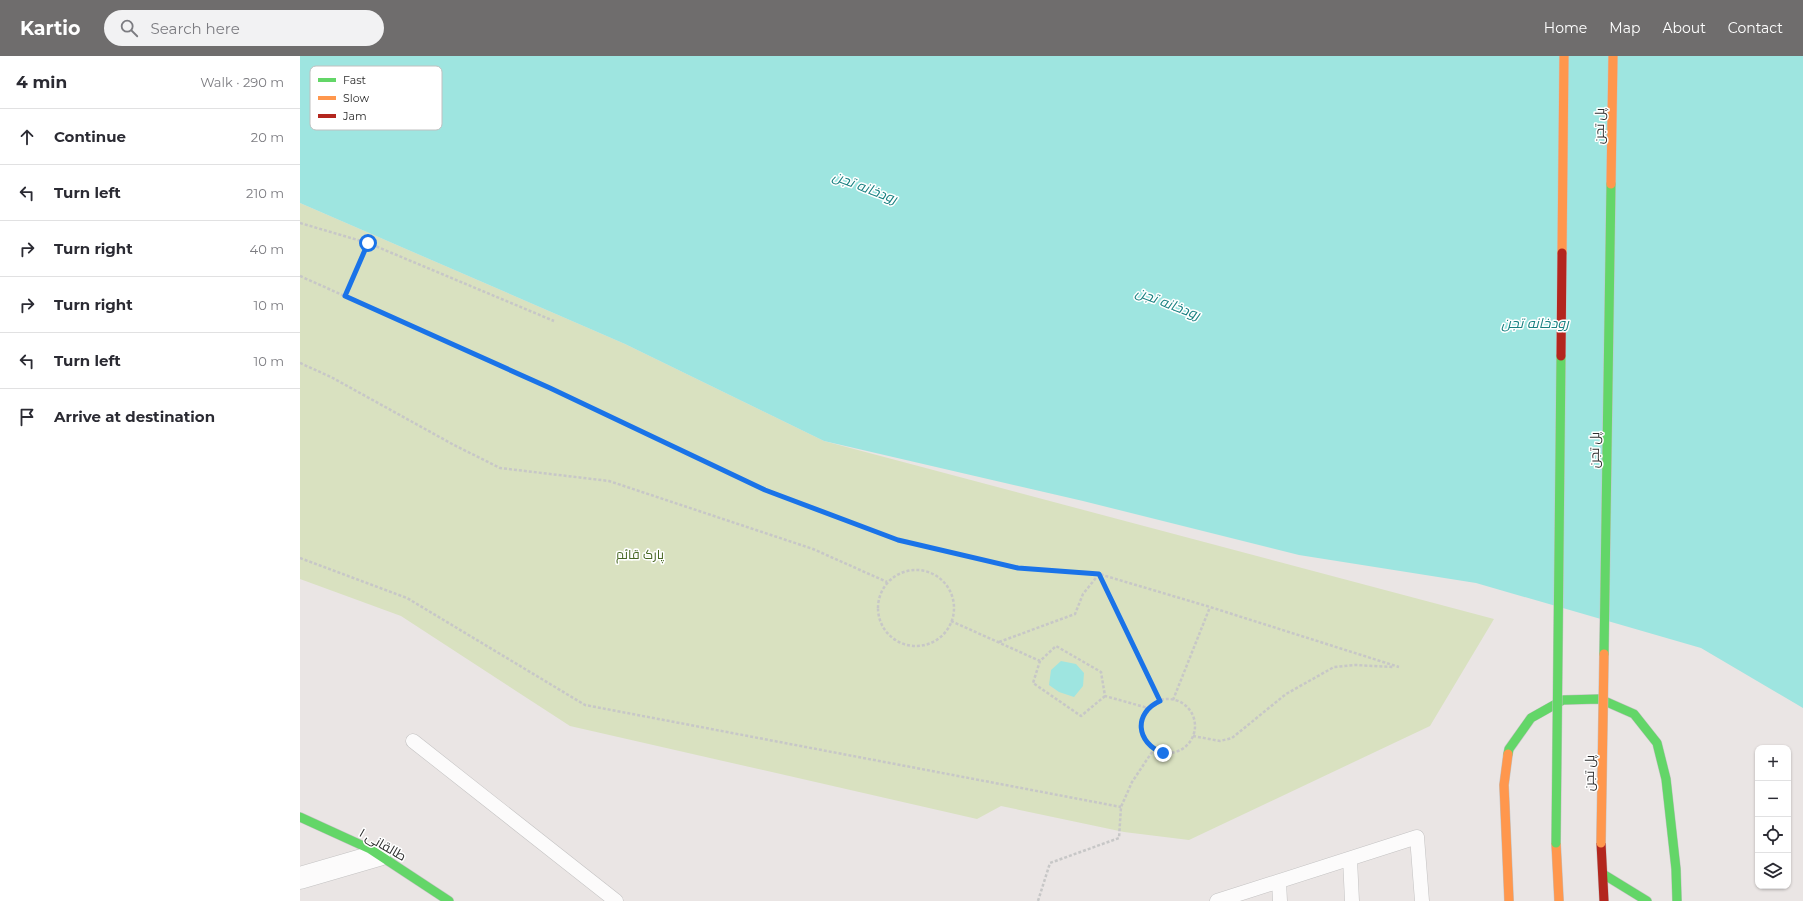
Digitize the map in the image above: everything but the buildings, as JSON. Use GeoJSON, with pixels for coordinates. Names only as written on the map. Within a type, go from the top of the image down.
{"type":"FeatureCollection","features":[{"type":"Feature","properties":{"kind":"main road"},"geometry":{"type":"LineString","coordinates":[[1559,901],[1556,843],[1564,56]]}},
{"type":"Feature","properties":{"kind":"main road","name":"پل تجن"},"geometry":{"type":"LineString","coordinates":[[1604,901],[1601,844],[1613,56]]}},
{"type":"Feature","properties":{"kind":"main road"},"geometry":{"type":"LineString","coordinates":[[1509,901],[1504,785],[1509,749],[1531,718],[1563,700],[1600,699],[1634,714],[1657,743],[1666,779],[1676,869],[1677,901]]}},
{"type":"Feature","properties":{"kind":"main road","name":"طالقانی ۱"},"geometry":{"type":"LineString","coordinates":[[300,816],[370,849],[449,901]]}},
{"type":"Feature","properties":{"kind":"main road"},"geometry":{"type":"LineString","coordinates":[[1603,874],[1647,901]]}},
{"type":"Feature","properties":{"kind":"street"},"geometry":{"type":"LineString","coordinates":[[300,878],[379,855]]}},
{"type":"Feature","properties":{"kind":"lane"},"geometry":{"type":"LineString","coordinates":[[414,741],[616,901]]}},
{"type":"Feature","properties":{"kind":"lane"},"geometry":{"type":"LineString","coordinates":[[1217,901],[1417,837],[1422,901]]}},
{"type":"Feature","properties":{"kind":"lane"},"geometry":{"type":"LineString","coordinates":[[1350,859],[1352,901]]}},
{"type":"Feature","properties":{"kind":"lane"},"geometry":{"type":"LineString","coordinates":[[1279,881],[1280,901]]}},
{"type":"Feature","properties":{"kind":"path"},"geometry":{"type":"LineString","coordinates":[[300,223],[368,243],[554,320]]}},
{"type":"Feature","properties":{"kind":"path"},"geometry":{"type":"LineString","coordinates":[[345,296],[368,243]]}},
{"type":"Feature","properties":{"kind":"path"},"geometry":{"type":"LineString","coordinates":[[300,276],[550,388],[765,490],[898,540],[1018,568],[1099,574],[1210,607],[1399,667],[1355,665],[1334,667],[1286,694],[1232,738],[1220,741],[1193,736]]}},
{"type":"Feature","properties":{"kind":"path"},"geometry":{"type":"LineString","coordinates":[[300,363],[331,377],[454,445],[500,468],[609,481],[813,549],[888,582]]}},
{"type":"Feature","properties":{"kind":"path"},"geometry":{"type":"LineString","coordinates":[[300,558],[407,598],[585,705],[1121,807]]}},
{"type":"Feature","properties":{"kind":"path"},"geometry":{"type":"LineString","coordinates":[[908,570],[920,570],[932,573],[941,579],[948,588],[953,599],[954,610],[951,621],[945,632],[936,640],[913,646],[901,643],[891,637],[883,627],[879,616],[878,604],[881,592],[888,582],[897,574],[908,570]]}},
{"type":"Feature","properties":{"kind":"path"},"geometry":{"type":"LineString","coordinates":[[1000,642],[1075,614],[1084,594],[1099,574]]}},
{"type":"Feature","properties":{"kind":"path"},"geometry":{"type":"LineString","coordinates":[[1099,574],[1160,701]]}},
{"type":"Feature","properties":{"kind":"path"},"geometry":{"type":"LineString","coordinates":[[1173,700],[1210,607]]}},
{"type":"Feature","properties":{"kind":"path"},"geometry":{"type":"LineString","coordinates":[[951,621],[1040,661]]}},
{"type":"Feature","properties":{"kind":"path"},"geometry":{"type":"LineString","coordinates":[[1056,646],[1101,672],[1105,696],[1081,716],[1033,683],[1040,661],[1056,646]]}},
{"type":"Feature","properties":{"kind":"path"},"geometry":{"type":"LineString","coordinates":[[1105,696],[1148,708]]}},
{"type":"Feature","properties":{"kind":"path"},"geometry":{"type":"LineString","coordinates":[[1173,700],[1182,703],[1189,710],[1194,718],[1195,727],[1193,736],[1188,744],[1181,750],[1172,753],[1163,753],[1154,749],[1148,744],[1141,730],[1141,722],[1148,708],[1160,701],[1173,700]]}},
{"type":"Feature","properties":{"kind":"path"},"geometry":{"type":"LineString","coordinates":[[1038,901],[1050,863],[1119,838],[1121,807],[1132,782],[1154,749]]}},
{"type":"Feature","properties":{"kind":"green space","name":"پارک قائم"},"geometry":{"type":"Polygon","coordinates":[[[300,203],[625,344],[824,441],[1494,619],[1430,726],[1189,840],[1124,832],[1001,806],[977,819],[570,726],[401,616],[300,579],[300,203]]]}},
{"type":"Feature","properties":{"kind":"water","name":"رودخانه تجن"},"geometry":{"type":"Polygon","coordinates":[[[300,56],[1803,56],[1803,708],[1701,648],[1476,583],[1299,555],[1083,501],[824,441],[625,344],[300,203],[300,56]]]}},
{"type":"Feature","properties":{"kind":"water"},"geometry":{"type":"Polygon","coordinates":[[[1061,661],[1076,664],[1084,673],[1083,686],[1074,697],[1059,692],[1049,685],[1051,670],[1061,661]]]}},
{"type":"Feature","properties":{"kind":"traffic: fast"},"geometry":{"type":"LineString","coordinates":[[1604,654],[1611,184]]}},
{"type":"Feature","properties":{"kind":"traffic: fast"},"geometry":{"type":"LineString","coordinates":[[1556,843],[1561,356]]}},
{"type":"Feature","properties":{"kind":"traffic: fast"},"geometry":{"type":"LineString","coordinates":[[1508,754],[1509,749],[1531,718],[1563,700],[1600,699],[1634,714],[1657,743],[1666,779],[1676,869],[1677,901]]}},
{"type":"Feature","properties":{"kind":"traffic: fast"},"geometry":{"type":"LineString","coordinates":[[300,817],[370,849],[449,901]]}},
{"type":"Feature","properties":{"kind":"traffic: fast"},"geometry":{"type":"LineString","coordinates":[[1603,874],[1647,901]]}},
{"type":"Feature","properties":{"kind":"traffic: slow"},"geometry":{"type":"LineString","coordinates":[[1562,253],[1564,56]]}},
{"type":"Feature","properties":{"kind":"traffic: slow"},"geometry":{"type":"LineString","coordinates":[[1611,184],[1613,56]]}},
{"type":"Feature","properties":{"kind":"traffic: slow"},"geometry":{"type":"LineString","coordinates":[[1601,843],[1604,654]]}},
{"type":"Feature","properties":{"kind":"traffic: slow"},"geometry":{"type":"LineString","coordinates":[[1508,754],[1504,785],[1509,901]]}},
{"type":"Feature","properties":{"kind":"traffic: slow"},"geometry":{"type":"LineString","coordinates":[[1556,843],[1559,901]]}},
{"type":"Feature","properties":{"kind":"traffic: jam"},"geometry":{"type":"LineString","coordinates":[[1561,356],[1562,253]]}},
{"type":"Feature","properties":{"kind":"traffic: jam"},"geometry":{"type":"LineString","coordinates":[[1601,843],[1604,901]]}},
{"type":"Feature","properties":{"kind":"route"},"geometry":{"type":"LineString","coordinates":[[368,243],[345,296],[550,388],[765,490],[898,540],[1018,568],[1099,574],[1160,701],[1148,708],[1141,722],[1141,730],[1148,744],[1154,749],[1163,753]]}}]}
